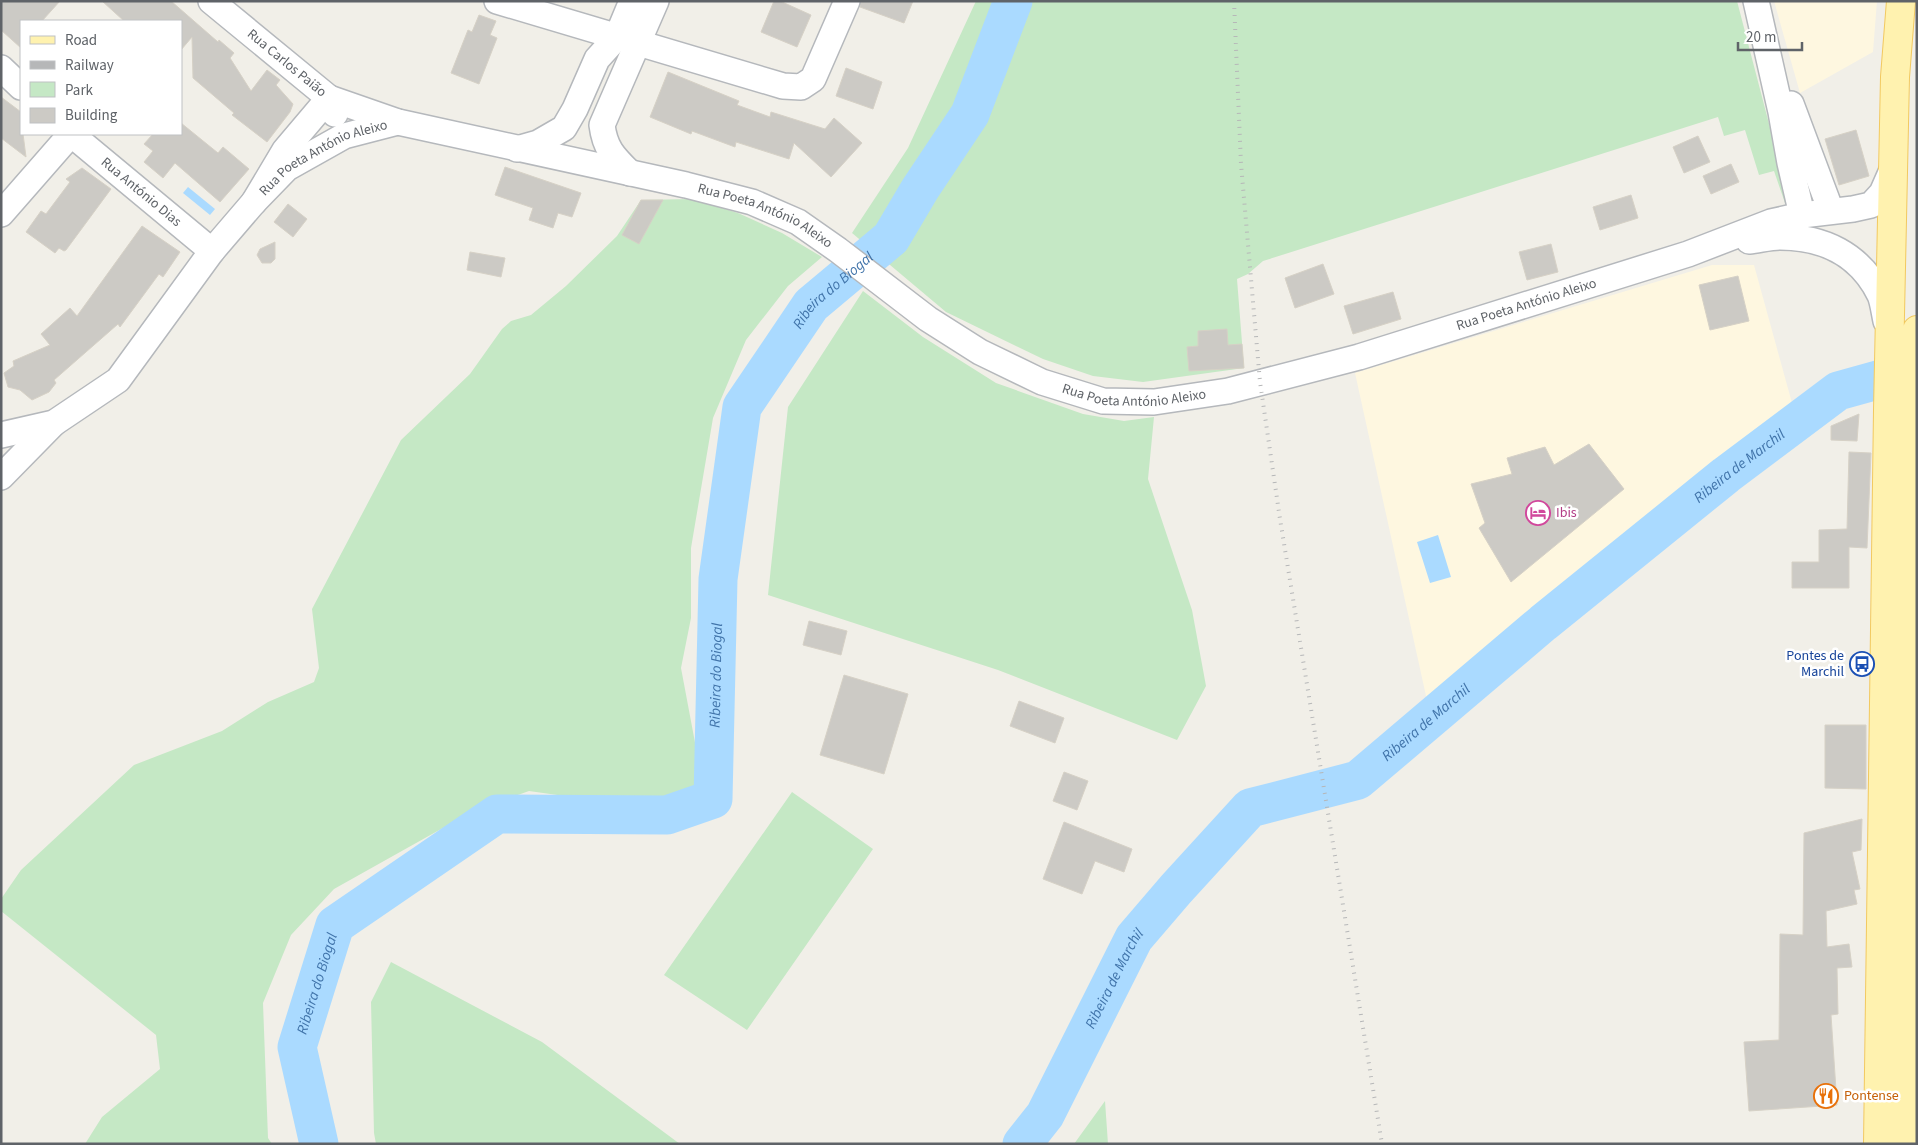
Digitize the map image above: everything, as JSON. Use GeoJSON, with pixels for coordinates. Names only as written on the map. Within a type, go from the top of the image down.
{"type":"FeatureCollection","features":[{"type":"Feature","properties":{"kind":"main road"},"geometry":{"type":"LineString","coordinates":[[1878,1144],[1888,410],[1895,77],[1901,1]]}},
{"type":"Feature","properties":{"kind":"main road"},"geometry":{"type":"LineString","coordinates":[[1905,1144],[1917,330]]}},
{"type":"Feature","properties":{"kind":"street"},"geometry":{"type":"LineString","coordinates":[[497,1],[783,86],[801,87],[813,78],[847,1]]}},
{"type":"Feature","properties":{"kind":"street"},"geometry":{"type":"LineString","coordinates":[[578,158],[602,125],[628,69],[628,40],[632,1]]}},
{"type":"Feature","properties":{"kind":"street"},"geometry":{"type":"LineString","coordinates":[[517,148],[538,143],[564,128],[575,109],[597,59],[628,40],[656,1]]}},
{"type":"Feature","properties":{"kind":"street","name":"Rua Carlos Paião"},"geometry":{"type":"LineString","coordinates":[[213,2],[329,98],[344,136]]}},
{"type":"Feature","properties":{"kind":"street"},"geometry":{"type":"LineString","coordinates":[[1758,9],[1831,211]]}},
{"type":"Feature","properties":{"kind":"street"},"geometry":{"type":"LineString","coordinates":[[1758,9],[1802,215]]}},
{"type":"Feature","properties":{"kind":"street"},"geometry":{"type":"LineString","coordinates":[[568,22],[583,33],[592,43],[595,64]]}},
{"type":"Feature","properties":{"kind":"street"},"geometry":{"type":"LineString","coordinates":[[628,69],[646,55],[662,50]]}},
{"type":"Feature","properties":{"kind":"street"},"geometry":{"type":"LineString","coordinates":[[1,68],[20,86]]}},
{"type":"Feature","properties":{"kind":"street"},"geometry":{"type":"LineString","coordinates":[[254,202],[285,150],[329,98],[398,122]]}},
{"type":"Feature","properties":{"kind":"street"},"geometry":{"type":"LineString","coordinates":[[575,109],[573,140],[578,158]]}},
{"type":"Feature","properties":{"kind":"street","name":"Rua Poeta António Aleixo"},"geometry":{"type":"LineString","coordinates":[[1,435],[54,423],[118,380],[212,252],[254,202],[287,168],[344,136],[398,122],[517,148],[578,158],[630,173],[752,202],[798,222],[872,275],[928,319],[973,347],[1042,382],[1103,400],[1154,402],[1228,391],[1359,357],[1688,254],[1771,222],[1802,215],[1852,209],[1871,204],[1882,193],[1893,168]]}},
{"type":"Feature","properties":{"kind":"street"},"geometry":{"type":"LineString","coordinates":[[602,125],[604,140],[610,153],[630,173]]}},
{"type":"Feature","properties":{"kind":"street"},"geometry":{"type":"LineString","coordinates":[[1,214],[70,135]]}},
{"type":"Feature","properties":{"kind":"street","name":"Rua António Dias"},"geometry":{"type":"LineString","coordinates":[[72,135],[212,252]]}},
{"type":"Feature","properties":{"kind":"street","name":"Rua Poeta António Aleixo"},"geometry":{"type":"LineString","coordinates":[[1688,254],[1736,243],[1779,237],[1808,240],[1836,248],[1854,260],[1869,276],[1881,296],[1890,337]]}},
{"type":"Feature","properties":{"kind":"street"},"geometry":{"type":"LineString","coordinates":[[1,477],[54,423]]}},
{"type":"Feature","properties":{"kind":"shaded area"},"geometry":{"type":"Polygon","coordinates":[[[1774,1],[1877,1],[1873,52],[1800,93],[1774,1]]]}},
{"type":"Feature","properties":{"kind":"shaded area"},"geometry":{"type":"Polygon","coordinates":[[[1712,265],[1754,265],[1792,403],[1428,705],[1355,373],[1712,265]]]}},
{"type":"Feature","properties":{"kind":"green space"},"geometry":{"type":"Polygon","coordinates":[[[976,1],[1737,1],[1787,193],[1785,203],[1774,171],[1759,175],[1745,130],[1724,136],[1718,117],[1263,261],[1248,274],[1237,279],[1244,368],[1143,382],[1093,376],[1043,359],[946,312],[852,233],[908,148],[976,1]]]}},
{"type":"Feature","properties":{"kind":"green space"},"geometry":{"type":"Polygon","coordinates":[[[692,199],[738,213],[782,233],[822,257],[788,286],[746,340],[713,418],[691,548],[691,618],[681,668],[700,769],[701,786],[685,797],[621,804],[529,791],[475,810],[334,889],[291,935],[263,1003],[268,1138],[272,1144],[85,1144],[102,1117],[160,1069],[156,1035],[1,911],[1,899],[21,870],[134,765],[222,731],[268,702],[314,682],[319,668],[312,609],[401,440],[470,374],[502,329],[511,321],[531,315],[566,286],[617,236],[641,200],[692,199]]]}},
{"type":"Feature","properties":{"kind":"green space"},"geometry":{"type":"Polygon","coordinates":[[[863,291],[923,337],[996,383],[1083,414],[1124,421],[1154,417],[1148,479],[1192,610],[1206,686],[1177,740],[998,670],[768,595],[788,407],[863,291]]]}},
{"type":"Feature","properties":{"kind":"green space"},"geometry":{"type":"Polygon","coordinates":[[[792,792],[873,849],[747,1030],[664,975],[792,792]]]}},
{"type":"Feature","properties":{"kind":"green space"},"geometry":{"type":"Polygon","coordinates":[[[391,962],[542,1042],[680,1144],[376,1144],[374,1133],[371,1002],[391,962]]]}},
{"type":"Feature","properties":{"kind":"green space"},"geometry":{"type":"Polygon","coordinates":[[[1105,1101],[1108,1144],[1074,1144],[1105,1101]]]}},
{"type":"Feature","properties":{"kind":"water"},"geometry":{"type":"Polygon","coordinates":[[[188,187],[215,209],[210,215],[183,193],[188,187]]]}},
{"type":"Feature","properties":{"kind":"water"},"geometry":{"type":"Polygon","coordinates":[[[1438,535],[1451,577],[1430,583],[1417,542],[1438,535]]]}},
{"type":"Feature","properties":{"kind":"building"},"geometry":{"type":"Polygon","coordinates":[[[1,1],[60,1],[43,20],[20,20],[20,47],[1,30],[1,1]]]}},
{"type":"Feature","properties":{"kind":"building"},"geometry":{"type":"Polygon","coordinates":[[[102,1],[171,1],[218,42],[219,40],[234,53],[230,58],[251,91],[267,70],[280,80],[276,85],[293,104],[290,112],[267,142],[232,115],[234,113],[193,78],[192,37],[182,49],[182,20],[123,20],[102,1]]]}},
{"type":"Feature","properties":{"kind":"building"},"geometry":{"type":"Polygon","coordinates":[[[774,1],[780,1],[811,15],[797,47],[761,32],[774,1]]]}},
{"type":"Feature","properties":{"kind":"building"},"geometry":{"type":"Polygon","coordinates":[[[861,1],[913,1],[904,23],[860,7],[861,1]]]}},
{"type":"Feature","properties":{"kind":"building"},"geometry":{"type":"Polygon","coordinates":[[[479,15],[496,21],[490,35],[497,38],[479,84],[451,73],[468,30],[472,32],[479,15]]]}},
{"type":"Feature","properties":{"kind":"building"},"geometry":{"type":"Polygon","coordinates":[[[846,68],[882,82],[873,109],[836,96],[846,68]]]}},
{"type":"Feature","properties":{"kind":"building"},"geometry":{"type":"Polygon","coordinates":[[[668,72],[739,101],[737,105],[770,117],[771,112],[825,129],[834,118],[862,143],[831,177],[794,143],[789,159],[736,142],[735,147],[692,131],[691,134],[650,117],[668,72]]]}},
{"type":"Feature","properties":{"kind":"building"},"geometry":{"type":"Polygon","coordinates":[[[1,97],[20,111],[20,135],[23,135],[26,157],[1,138],[1,97]]]}},
{"type":"Feature","properties":{"kind":"building"},"geometry":{"type":"Polygon","coordinates":[[[182,124],[218,153],[223,147],[249,169],[220,202],[175,163],[163,178],[144,162],[153,151],[144,144],[152,135],[182,135],[182,124]]]}},
{"type":"Feature","properties":{"kind":"building"},"geometry":{"type":"Polygon","coordinates":[[[1856,130],[1869,176],[1839,185],[1825,139],[1856,130]]]}},
{"type":"Feature","properties":{"kind":"building"},"geometry":{"type":"Polygon","coordinates":[[[1698,136],[1710,162],[1684,173],[1673,147],[1698,136]]]}},
{"type":"Feature","properties":{"kind":"building"},"geometry":{"type":"Polygon","coordinates":[[[1731,164],[1739,182],[1711,194],[1703,176],[1731,164]]]}},
{"type":"Feature","properties":{"kind":"building"},"geometry":{"type":"Polygon","coordinates":[[[505,167],[581,193],[572,217],[558,213],[553,228],[529,220],[533,208],[495,195],[505,167]]]}},
{"type":"Feature","properties":{"kind":"building"},"geometry":{"type":"Polygon","coordinates":[[[82,168],[111,189],[66,250],[64,251],[59,248],[55,253],[26,232],[41,211],[46,214],[70,182],[66,179],[82,168]]]}},
{"type":"Feature","properties":{"kind":"building"},"geometry":{"type":"Polygon","coordinates":[[[1631,195],[1638,218],[1600,230],[1593,207],[1631,195]]]}},
{"type":"Feature","properties":{"kind":"building"},"geometry":{"type":"Polygon","coordinates":[[[641,200],[663,200],[639,244],[622,235],[641,200]]]}},
{"type":"Feature","properties":{"kind":"building"},"geometry":{"type":"Polygon","coordinates":[[[288,204],[307,219],[293,237],[274,222],[288,204]]]}},
{"type":"Feature","properties":{"kind":"building"},"geometry":{"type":"Polygon","coordinates":[[[142,226],[180,252],[163,277],[159,274],[120,327],[118,324],[54,380],[56,383],[49,392],[32,400],[20,390],[8,387],[4,373],[14,366],[13,361],[50,345],[41,334],[70,308],[77,316],[142,226]]]}},
{"type":"Feature","properties":{"kind":"building"},"geometry":{"type":"Polygon","coordinates":[[[275,242],[275,259],[271,263],[262,263],[257,255],[260,249],[275,242]]]}},
{"type":"Feature","properties":{"kind":"building"},"geometry":{"type":"Polygon","coordinates":[[[1551,244],[1558,272],[1527,280],[1519,252],[1551,244]]]}},
{"type":"Feature","properties":{"kind":"building"},"geometry":{"type":"Polygon","coordinates":[[[470,252],[505,258],[501,277],[467,270],[470,252]]]}},
{"type":"Feature","properties":{"kind":"building"},"geometry":{"type":"Polygon","coordinates":[[[1323,264],[1334,294],[1295,308],[1285,278],[1323,264]]]}},
{"type":"Feature","properties":{"kind":"building"},"geometry":{"type":"Polygon","coordinates":[[[1738,276],[1749,321],[1710,330],[1699,285],[1738,276]]]}},
{"type":"Feature","properties":{"kind":"building"},"geometry":{"type":"Polygon","coordinates":[[[1393,292],[1401,319],[1353,334],[1344,306],[1393,292]]]}},
{"type":"Feature","properties":{"kind":"building"},"geometry":{"type":"Polygon","coordinates":[[[1227,329],[1228,345],[1242,344],[1244,368],[1189,371],[1187,347],[1198,346],[1198,331],[1227,329]]]}},
{"type":"Feature","properties":{"kind":"building"},"geometry":{"type":"Polygon","coordinates":[[[1859,414],[1857,441],[1831,440],[1831,426],[1859,414]]]}},
{"type":"Feature","properties":{"kind":"building","name":"Ibis"},"geometry":{"type":"Polygon","coordinates":[[[1589,444],[1624,489],[1511,582],[1479,528],[1485,523],[1471,484],[1512,474],[1507,458],[1545,447],[1554,465],[1589,444]]]}},
{"type":"Feature","properties":{"kind":"building"},"geometry":{"type":"Polygon","coordinates":[[[1849,452],[1871,453],[1867,548],[1849,547],[1849,588],[1792,588],[1792,562],[1819,562],[1819,530],[1847,529],[1849,452]]]}},
{"type":"Feature","properties":{"kind":"building"},"geometry":{"type":"Polygon","coordinates":[[[809,621],[847,631],[841,655],[803,645],[809,621]]]}},
{"type":"Feature","properties":{"kind":"building"},"geometry":{"type":"Polygon","coordinates":[[[844,675],[908,694],[884,774],[820,755],[844,675]]]}},
{"type":"Feature","properties":{"kind":"building"},"geometry":{"type":"Polygon","coordinates":[[[1019,701],[1064,718],[1055,743],[1010,726],[1019,701]]]}},
{"type":"Feature","properties":{"kind":"building"},"geometry":{"type":"Polygon","coordinates":[[[1825,725],[1866,725],[1866,789],[1825,788],[1825,725]]]}},
{"type":"Feature","properties":{"kind":"building"},"geometry":{"type":"Polygon","coordinates":[[[1064,772],[1088,781],[1077,810],[1053,801],[1064,772]]]}},
{"type":"Feature","properties":{"kind":"building"},"geometry":{"type":"Polygon","coordinates":[[[1862,819],[1861,850],[1852,852],[1860,889],[1854,890],[1857,904],[1826,911],[1827,947],[1849,944],[1852,967],[1837,968],[1838,1014],[1831,1015],[1837,1105],[1749,1111],[1744,1042],[1779,1040],[1780,934],[1803,935],[1804,833],[1862,819]]]}},
{"type":"Feature","properties":{"kind":"building"},"geometry":{"type":"Polygon","coordinates":[[[1064,822],[1132,849],[1124,872],[1095,861],[1082,894],[1043,879],[1064,822]]]}},
{"type":"Feature","properties":{"kind":"waterway","name":"Ribeira do Biogal"},"geometry":{"type":"LineString","coordinates":[[319,1144],[297,1047],[335,925],[497,814],[667,815],[713,799],[718,579],[742,407],[811,305],[891,238],[920,189],[970,114],[1013,1]]}},
{"type":"Feature","properties":{"kind":"waterway","name":"Ribeira de Marchil"},"geometry":{"type":"LineString","coordinates":[[1022,1144],[1045,1115],[1134,938],[1250,808],[1358,780],[1543,623],[1726,475],[1838,391],[1917,369]]}},
{"type":"Feature","properties":{"kind":"railway"},"geometry":{"type":"LineString","coordinates":[[1234,1],[1241,164],[1260,382],[1280,519],[1382,1144]]}},
{"type":"Feature","properties":{"kind":"place","name":"Ibis"},"geometry":{"type":"Point","coordinates":[1538,513]}},
{"type":"Feature","properties":{"kind":"place","name":"Pontes de Marchil"},"geometry":{"type":"Point","coordinates":[1862,664]}},
{"type":"Feature","properties":{"kind":"place","name":"Pontense"},"geometry":{"type":"Point","coordinates":[1826,1096]}}]}
